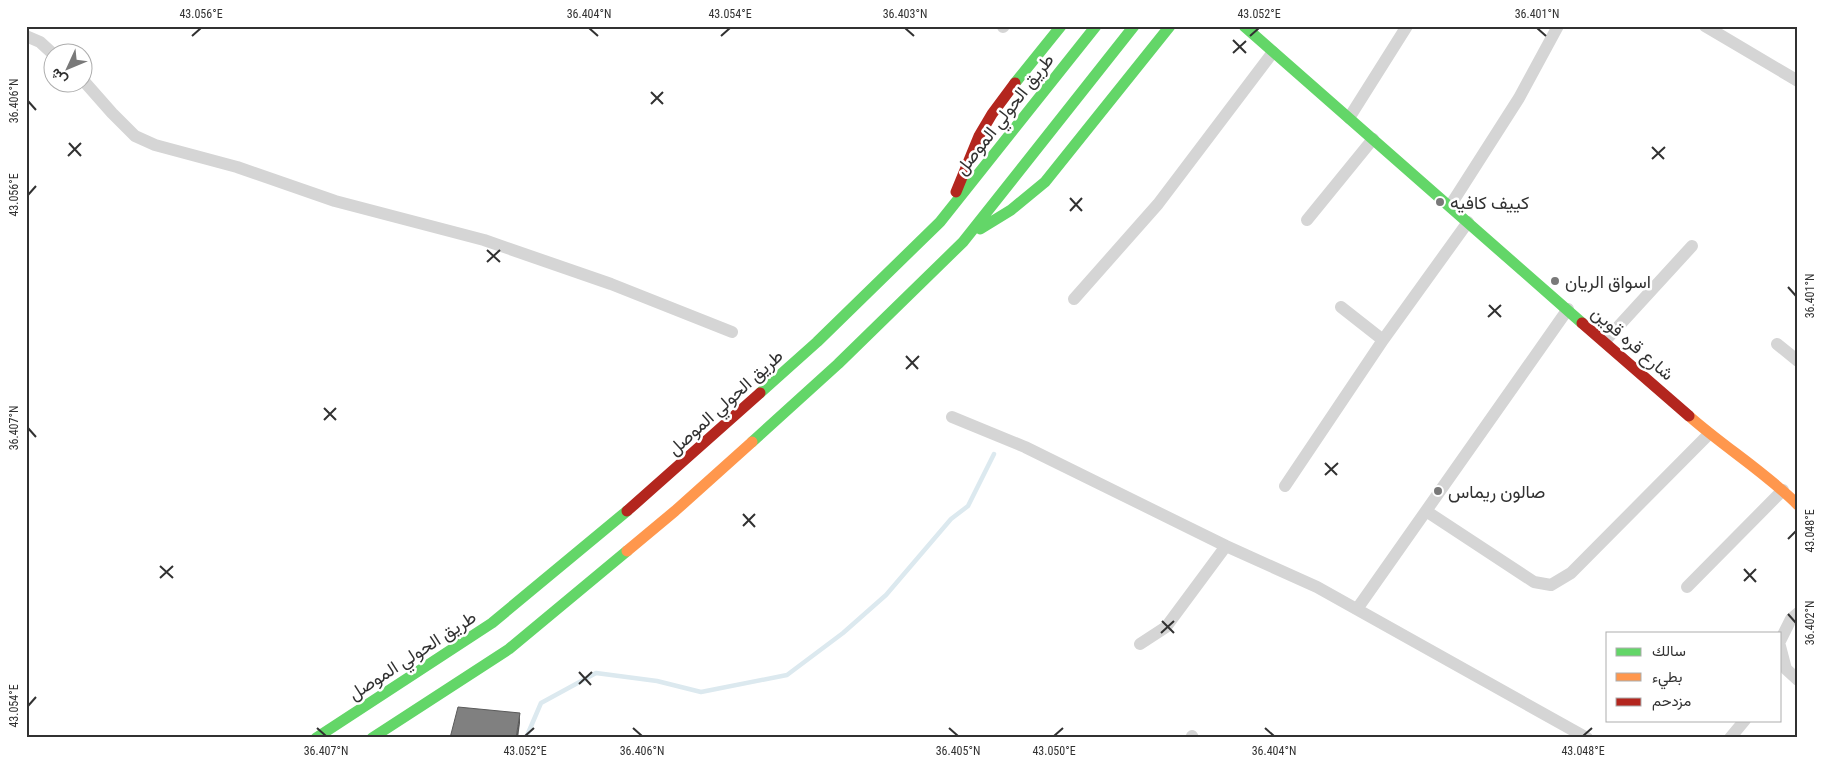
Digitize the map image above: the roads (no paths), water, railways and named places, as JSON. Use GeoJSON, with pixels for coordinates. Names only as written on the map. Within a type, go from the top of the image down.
{"type":"FeatureCollection","features":[{"type":"Feature","properties":{"kind":"main road"},"geometry":{"type":"LineString","coordinates":[[940,222],[951,203],[974,145],[983,128],[996,108],[1061,26]]}},
{"type":"Feature","properties":{"kind":"main road","name":"طريق الحولي الموصل"},"geometry":{"type":"LineString","coordinates":[[316,738],[492,623],[655,488],[817,342],[940,222],[1096,26]]}},
{"type":"Feature","properties":{"kind":"main road"},"geometry":{"type":"LineString","coordinates":[[963,242],[1134,26]]}},
{"type":"Feature","properties":{"kind":"main road"},"geometry":{"type":"LineString","coordinates":[[372,738],[509,648],[675,511],[838,364],[963,242],[975,232],[1019,204],[1045,182],[1170,26]]}},
{"type":"Feature","properties":{"kind":"main road","name":"شارع قره قوين"},"geometry":{"type":"LineString","coordinates":[[1244,26],[1709,434],[1783,490],[1798,505]]}},
{"type":"Feature","properties":{"kind":"street"},"geometry":{"type":"LineString","coordinates":[[1349,118],[1407,26]]}},
{"type":"Feature","properties":{"kind":"street"},"geometry":{"type":"LineString","coordinates":[[1450,206],[1519,98],[1558,26]]}},
{"type":"Feature","properties":{"kind":"street"},"geometry":{"type":"LineString","coordinates":[[1705,26],[1798,81]]}},
{"type":"Feature","properties":{"kind":"street"},"geometry":{"type":"LineString","coordinates":[[26,36],[42,44]]}},
{"type":"Feature","properties":{"kind":"street"},"geometry":{"type":"LineString","coordinates":[[1074,299],[1158,204],[1273,52]]}},
{"type":"Feature","properties":{"kind":"street"},"geometry":{"type":"LineString","coordinates":[[92,91],[112,114],[135,136],[155,145],[237,167],[335,201],[484,240],[611,284],[732,332]]}},
{"type":"Feature","properties":{"kind":"street"},"geometry":{"type":"LineString","coordinates":[[1307,220],[1373,139]]}},
{"type":"Feature","properties":{"kind":"street"},"geometry":{"type":"LineString","coordinates":[[1285,486],[1383,340],[1468,222]]}},
{"type":"Feature","properties":{"kind":"street"},"geometry":{"type":"LineString","coordinates":[[1605,341],[1692,246]]}},
{"type":"Feature","properties":{"kind":"street"},"geometry":{"type":"LineString","coordinates":[[1341,307],[1383,340]]}},
{"type":"Feature","properties":{"kind":"street"},"geometry":{"type":"LineString","coordinates":[[1357,609],[1568,309]]}},
{"type":"Feature","properties":{"kind":"street"},"geometry":{"type":"LineString","coordinates":[[1777,344],[1798,361]]}},
{"type":"Feature","properties":{"kind":"street"},"geometry":{"type":"LineString","coordinates":[[952,417],[1025,447],[1226,546],[1317,587],[1587,738]]}},
{"type":"Feature","properties":{"kind":"street"},"geometry":{"type":"LineString","coordinates":[[1426,511],[1534,582],[1551,585],[1571,573],[1709,434]]}},
{"type":"Feature","properties":{"kind":"street"},"geometry":{"type":"LineString","coordinates":[[1687,587],[1783,490]]}},
{"type":"Feature","properties":{"kind":"street"},"geometry":{"type":"LineString","coordinates":[[1140,644],[1166,627],[1226,546]]}},
{"type":"Feature","properties":{"kind":"street"},"geometry":{"type":"LineString","coordinates":[[1782,636],[1792,619],[1798,613]]}},
{"type":"Feature","properties":{"kind":"street"},"geometry":{"type":"LineString","coordinates":[[1783,673],[1798,680]]}},
{"type":"Feature","properties":{"kind":"street"},"geometry":{"type":"LineString","coordinates":[[1730,738],[1742,722]]}},
{"type":"Feature","properties":{"kind":"waterway"},"geometry":{"type":"LineString","coordinates":[[526,738],[541,703],[596,673],[657,681],[701,692],[787,675],[843,633],[886,595],[951,519],[968,506],[994,454]]}},
{"type":"Feature","properties":{"kind":"place","name":"كييف كافيه"},"geometry":{"type":"Point","coordinates":[1440,202]}},
{"type":"Feature","properties":{"kind":"place","name":"اسواق الريان"},"geometry":{"type":"Point","coordinates":[1555,281]}},
{"type":"Feature","properties":{"kind":"place","name":"صالون ريماس"},"geometry":{"type":"Point","coordinates":[1438,491]}}]}
